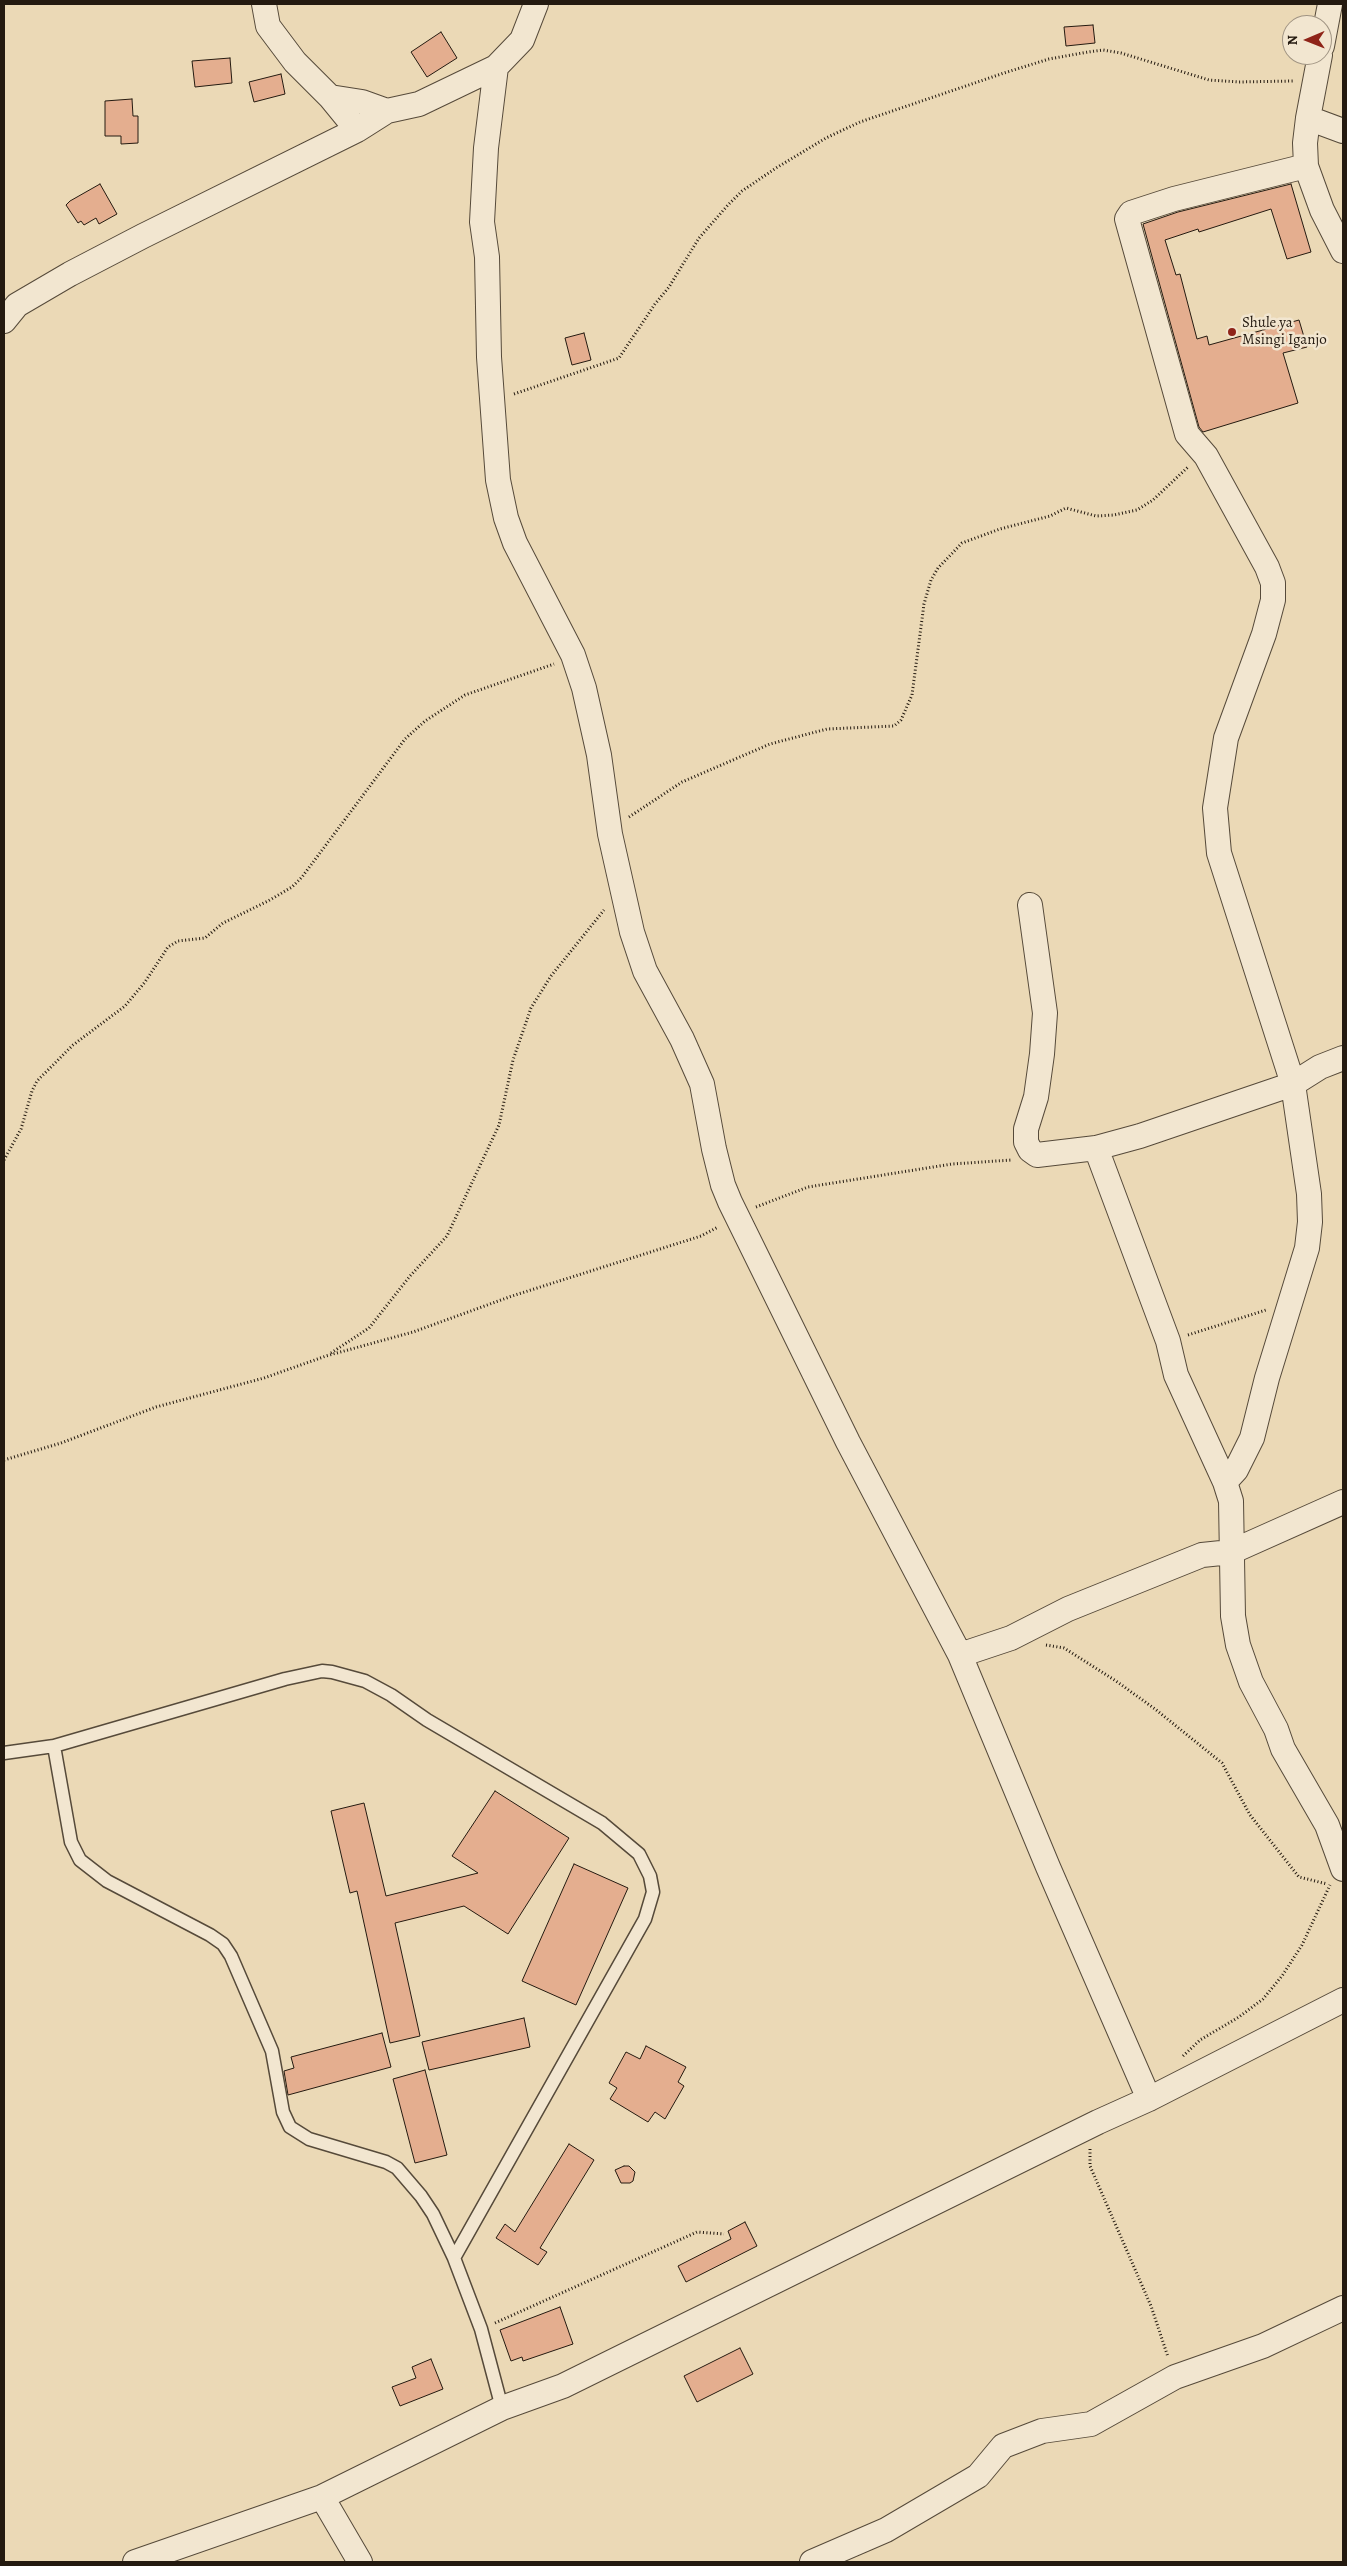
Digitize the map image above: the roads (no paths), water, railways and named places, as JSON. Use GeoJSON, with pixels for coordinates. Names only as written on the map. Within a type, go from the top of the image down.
{"type":"FeatureCollection","features":[{"type":"Feature","properties":{"kind":"street"},"geometry":{"type":"LineString","coordinates":[[264,4],[268,26],[295,62],[330,97],[357,130]]}},
{"type":"Feature","properties":{"kind":"street"},"geometry":{"type":"LineString","coordinates":[[4,321],[17,306],[70,274],[357,130],[387,111],[419,104],[496,67],[522,40],[536,4]]}},
{"type":"Feature","properties":{"kind":"street"},"geometry":{"type":"LineString","coordinates":[[1318,65],[1305,143],[1306,166],[1322,210],[1342,245]]}},
{"type":"Feature","properties":{"kind":"street"},"geometry":{"type":"LineString","coordinates":[[496,67],[486,157],[482,222],[487,257],[492,402],[497,472],[506,518],[515,542],[573,655],[584,688],[599,756],[610,834],[621,890],[645,971],[682,1039],[702,1084],[723,1185],[848,1442],[960,1655],[1048,1867],[1150,2099]]}},
{"type":"Feature","properties":{"kind":"street"},"geometry":{"type":"LineString","coordinates":[[330,97],[362,102],[387,111]]}},
{"type":"Feature","properties":{"kind":"street"},"geometry":{"type":"LineString","coordinates":[[1308,118],[1343,131]]}},
{"type":"Feature","properties":{"kind":"street"},"geometry":{"type":"LineString","coordinates":[[1225,1482],[1236,1470],[1252,1438],[1267,1378],[1307,1248],[1310,1222],[1309,1194],[1293,1084],[1219,852],[1214,808],[1226,738],[1264,634],[1275,592],[1268,568],[1206,456],[1187,434],[1127,216],[1174,200],[1306,166]]}},
{"type":"Feature","properties":{"kind":"street"},"geometry":{"type":"LineString","coordinates":[[1030,905],[1044,1013],[1042,1054],[1036,1097],[1026,1129],[1026,1142],[1030,1150],[1037,1155],[1096,1148],[1140,1136],[1293,1084],[1320,1068],[1343,1058]]}},
{"type":"Feature","properties":{"kind":"street"},"geometry":{"type":"LineString","coordinates":[[1096,1148],[1168,1341],[1176,1374],[1225,1482],[1231,1501],[1233,1616],[1238,1645],[1244,1663],[1251,1682],[1276,1729],[1283,1749],[1327,1825],[1338,1873]]}},
{"type":"Feature","properties":{"kind":"street"},"geometry":{"type":"LineString","coordinates":[[960,1655],[1011,1638],[1068,1609],[1202,1555],[1231,1552],[1343,1502]]}},
{"type":"Feature","properties":{"kind":"street"},"geometry":{"type":"LineString","coordinates":[[135,2562],[322,2497],[502,2408],[563,2386],[1098,2122],[1150,2099],[1343,2000]]}},
{"type":"Feature","properties":{"kind":"street"},"geometry":{"type":"LineString","coordinates":[[812,2562],[886,2530],[978,2476],[1003,2446],[1042,2431],[1091,2424],[1175,2377],[1263,2346],[1343,2308]]}},
{"type":"Feature","properties":{"kind":"street"},"geometry":{"type":"LineString","coordinates":[[322,2497],[360,2562]]}},
{"type":"Feature","properties":{"kind":"lane"},"geometry":{"type":"LineString","coordinates":[[4,1753],[54,1746],[293,1677],[322,1671],[332,1672],[366,1680],[427,1720],[602,1823],[640,1854],[652,1883],[652,1899],[647,1914],[454,2258]]}},
{"type":"Feature","properties":{"kind":"lane"},"geometry":{"type":"LineString","coordinates":[[54,1746],[71,1842],[80,1860],[107,1881],[192,1923],[223,1944],[241,1975],[272,2052],[283,2112],[287,2123],[294,2131],[309,2139],[386,2162],[397,2168],[422,2196],[433,2214],[454,2258],[480,2329],[502,2408]]}},
{"type":"Feature","properties":{"kind":"place","name":"Shule ya Msingi Iganjo"},"geometry":{"type":"Point","coordinates":[1232,332]}}]}
